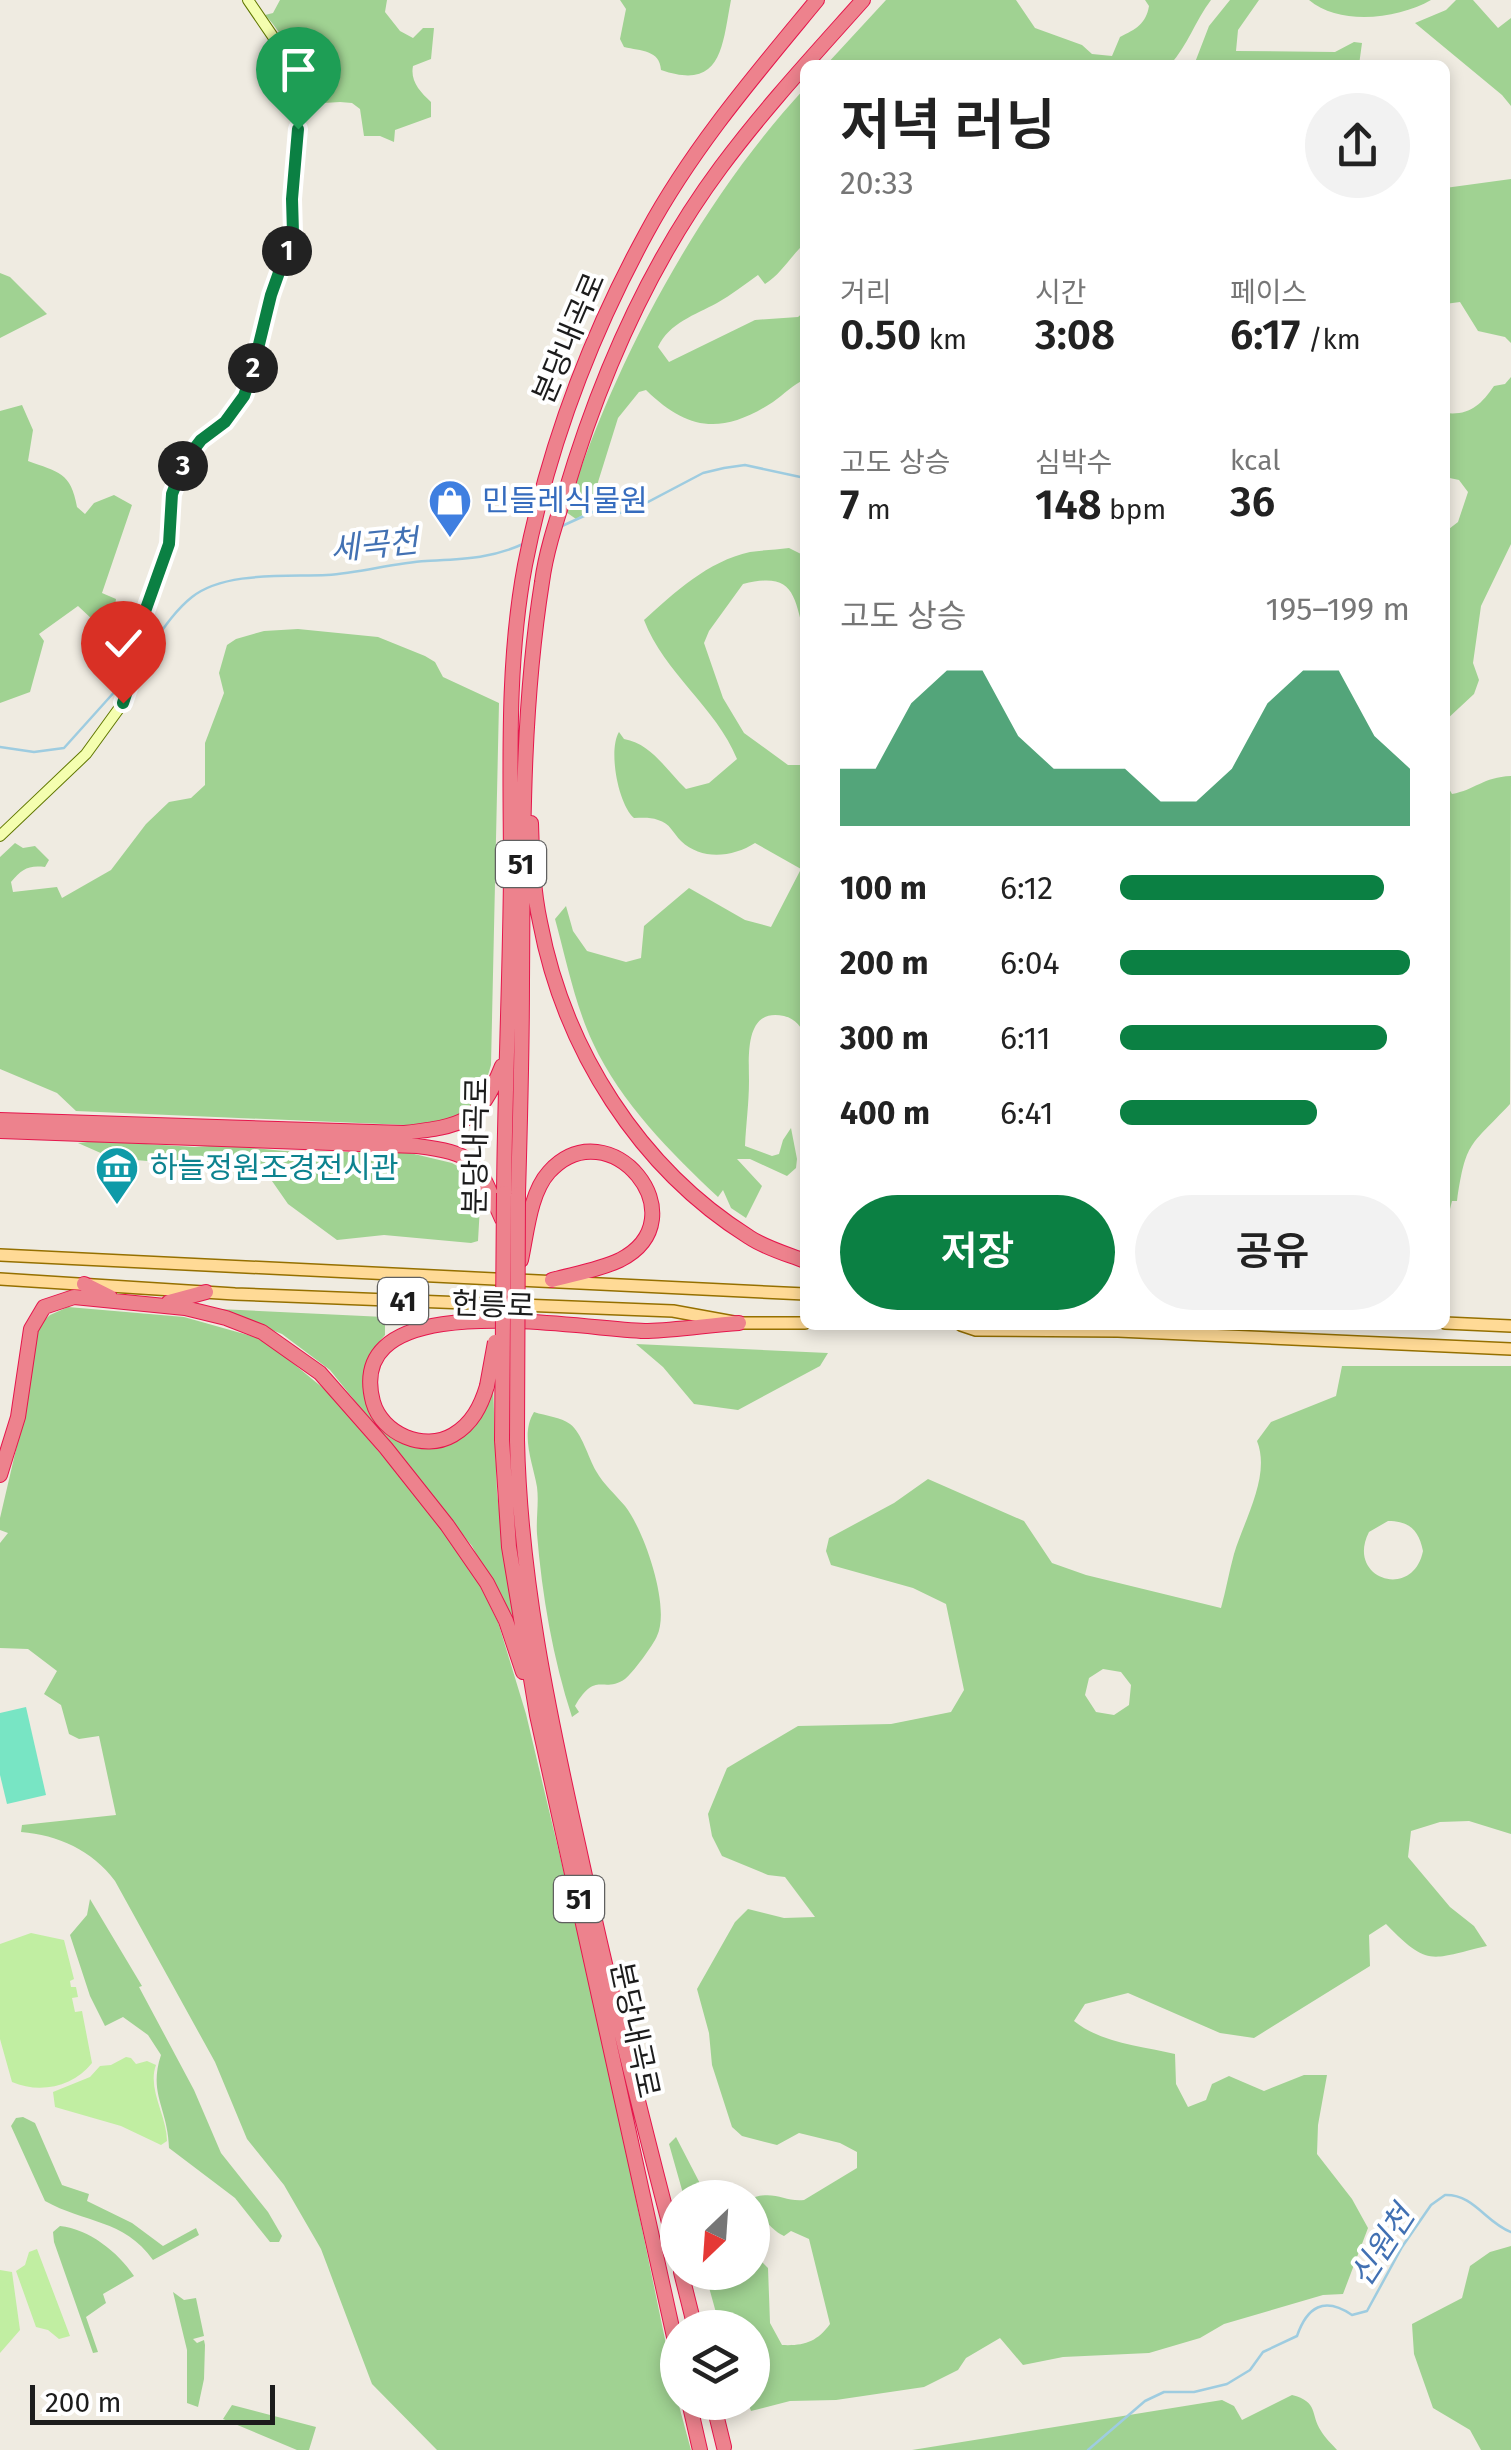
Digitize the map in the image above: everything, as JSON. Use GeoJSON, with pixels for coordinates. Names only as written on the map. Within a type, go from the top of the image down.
{"type":"FeatureCollection","features":[{"type":"Feature","properties":{"kind":"highway","name":"분당내곡로"},"geometry":{"type":"LineString","coordinates":[[668,2310],[538,1715],[510,1546],[509,1440],[520,1261],[504,1194],[516,626],[546,476],[577,380],[605,315],[647,231],[704,142],[817,0]]}},
{"type":"Feature","properties":{"kind":"highway","name":"분당내곡로"},"geometry":{"type":"LineString","coordinates":[[809,60],[862,0]]}},
{"type":"Feature","properties":{"kind":"highway","name":"분당내곡로"},"geometry":{"type":"LineString","coordinates":[[660,2187],[614,2008],[550,1714],[522,1546],[496,1317],[527,740],[542,580],[600,390],[674,240],[719,170],[800,70]]}},
{"type":"Feature","properties":{"kind":"highway"},"geometry":{"type":"LineString","coordinates":[[527,740],[539,921],[573,1029],[640,1144],[688,1192],[751,1239],[800,1259]]}},
{"type":"Feature","properties":{"kind":"highway"},"geometry":{"type":"LineString","coordinates":[[0,1131],[404,1132],[446,1128],[474,1115],[488,1097],[506,1056]]}},
{"type":"Feature","properties":{"kind":"highway"},"geometry":{"type":"LineString","coordinates":[[0,1120],[452,1150],[478,1167],[504,1194]]}},
{"type":"Feature","properties":{"kind":"highway"},"geometry":{"type":"LineString","coordinates":[[520,1261],[536,1197],[552,1168],[576,1154],[600,1152],[623,1161],[643,1178],[652,1198],[650,1224],[637,1247],[620,1260],[552,1280]]}},
{"type":"Feature","properties":{"kind":"highway"},"geometry":{"type":"LineString","coordinates":[[84,1284],[118,1301]]}},
{"type":"Feature","properties":{"kind":"highway"},"geometry":{"type":"LineString","coordinates":[[159,1304],[206,1292]]}},
{"type":"Feature","properties":{"kind":"highway"},"geometry":{"type":"LineString","coordinates":[[0,1475],[18,1418],[30,1328],[38,1313],[63,1298],[196,1310],[262,1332],[320,1373],[410,1478],[487,1582],[506,1621],[538,1715]]}},
{"type":"Feature","properties":{"kind":"highway"},"geometry":{"type":"LineString","coordinates":[[496,1317],[484,1396],[462,1429],[442,1440],[418,1440],[390,1428],[372,1398],[372,1374],[381,1352],[393,1340],[425,1326],[496,1317],[647,1330],[739,1323]]}},
{"type":"Feature","properties":{"kind":"highway"},"geometry":{"type":"LineString","coordinates":[[693,2420],[700,2450]]}},
{"type":"Feature","properties":{"kind":"highway"},"geometry":{"type":"LineString","coordinates":[[717,2420],[724,2447]]}},
{"type":"Feature","properties":{"kind":"main road","name":"헌릉로"},"geometry":{"type":"LineString","coordinates":[[0,1255],[800,1294]]}},
{"type":"Feature","properties":{"kind":"main road","name":"헌릉로"},"geometry":{"type":"LineString","coordinates":[[0,1279],[673,1312],[739,1323],[800,1322]]}},
{"type":"Feature","properties":{"kind":"main road"},"geometry":{"type":"LineString","coordinates":[[1450,1323],[1511,1326]]}},
{"type":"Feature","properties":{"kind":"main road"},"geometry":{"type":"LineString","coordinates":[[976,1330],[1511,1348]]}},
{"type":"Feature","properties":{"kind":"street"},"geometry":{"type":"LineString","coordinates":[[0,836],[96,742],[123,703],[130,682],[132,648],[169,544],[172,494],[185,461],[201,440],[225,422],[244,396],[271,295],[293,233],[297,94],[278,44],[248,0]]}},
{"type":"Feature","properties":{"kind":"green space"},"geometry":{"type":"Polygon","coordinates":[[[280,0],[387,0],[385,12],[400,31],[413,38],[423,28],[434,28],[431,59],[413,66],[412,71],[417,86],[431,102],[431,117],[395,130],[394,142],[380,136],[364,136],[360,109],[352,103],[308,104],[293,56],[265,15],[273,13],[280,0]]]}},
{"type":"Feature","properties":{"kind":"green space"},"geometry":{"type":"Polygon","coordinates":[[[620,0],[731,0],[716,60],[696,75],[681,75],[661,70],[660,63],[648,52],[624,47],[620,39],[626,9],[620,0]]]}},
{"type":"Feature","properties":{"kind":"green space"},"geometry":{"type":"Polygon","coordinates":[[[886,0],[1016,0],[1035,28],[1082,45],[1092,54],[1112,56],[1120,37],[1143,22],[1149,6],[1145,0],[1211,0],[1174,60],[831,60],[886,0]]]}},
{"type":"Feature","properties":{"kind":"green space"},"geometry":{"type":"Polygon","coordinates":[[[1230,0],[1259,0],[1238,30],[1236,51],[1335,52],[1354,42],[1362,43],[1360,60],[1196,60],[1209,26],[1230,0]]]}},
{"type":"Feature","properties":{"kind":"green space"},"geometry":{"type":"Polygon","coordinates":[[[1309,0],[1431,0],[1402,12],[1369,17],[1336,14],[1309,0]]]}},
{"type":"Feature","properties":{"kind":"green space"},"geometry":{"type":"Polygon","coordinates":[[[1456,0],[1473,0],[1498,28],[1511,18],[1511,106],[1415,23],[1446,10],[1456,0]]]}},
{"type":"Feature","properties":{"kind":"green space"},"geometry":{"type":"Polygon","coordinates":[[[800,94],[800,249],[765,284],[758,275],[676,326],[658,347],[669,362],[755,320],[800,315],[800,382],[755,413],[721,424],[691,421],[661,404],[646,390],[639,392],[618,418],[589,511],[576,519],[566,512],[586,455],[635,343],[695,234],[766,133],[800,94]]]}},
{"type":"Feature","properties":{"kind":"green space"},"geometry":{"type":"Polygon","coordinates":[[[1511,179],[1511,343],[1505,337],[1478,331],[1460,302],[1450,303],[1450,187],[1511,179]]]}},
{"type":"Feature","properties":{"kind":"green space"},"geometry":{"type":"Polygon","coordinates":[[[0,273],[10,277],[47,314],[0,338],[0,273]]]}},
{"type":"Feature","properties":{"kind":"green space"},"geometry":{"type":"Polygon","coordinates":[[[1511,377],[1511,544],[1481,606],[1473,663],[1479,680],[1474,694],[1450,716],[1450,528],[1458,522],[1468,492],[1459,480],[1450,478],[1450,413],[1474,408],[1494,386],[1505,384],[1511,377]]]}},
{"type":"Feature","properties":{"kind":"green space"},"geometry":{"type":"Polygon","coordinates":[[[22,405],[33,430],[28,461],[62,475],[71,487],[77,507],[85,514],[94,503],[114,495],[132,505],[102,593],[116,599],[113,619],[93,620],[78,606],[39,634],[44,641],[30,692],[0,703],[0,411],[22,405]]]}},
{"type":"Feature","properties":{"kind":"green space"},"geometry":{"type":"Polygon","coordinates":[[[789,548],[800,554],[800,618],[794,599],[783,584],[743,584],[704,643],[723,698],[744,733],[788,765],[800,765],[800,868],[755,843],[727,854],[698,852],[662,821],[634,818],[619,789],[614,751],[619,732],[624,739],[651,752],[686,789],[709,783],[737,759],[716,723],[664,657],[644,620],[692,579],[750,552],[789,548]]]}},
{"type":"Feature","properties":{"kind":"green space"},"geometry":{"type":"Polygon","coordinates":[[[298,629],[378,637],[425,656],[435,662],[443,677],[499,703],[491,1065],[477,1099],[463,1113],[429,1126],[76,1111],[57,1093],[0,1069],[0,857],[15,843],[23,848],[35,846],[49,860],[45,867],[30,867],[19,874],[11,882],[13,892],[57,887],[62,898],[111,870],[146,824],[169,802],[191,798],[205,785],[205,743],[224,693],[219,673],[227,645],[264,631],[298,629]]]}},
{"type":"Feature","properties":{"kind":"green space"},"geometry":{"type":"Polygon","coordinates":[[[1511,776],[1510,1104],[1472,1146],[1463,1166],[1457,1201],[1452,1201],[1450,1209],[1450,791],[1452,794],[1467,790],[1511,776]]]}},
{"type":"Feature","properties":{"kind":"green space"},"geometry":{"type":"Polygon","coordinates":[[[800,871],[800,1027],[792,1019],[771,1015],[755,1026],[750,1048],[745,1146],[772,1156],[779,1154],[791,1128],[796,1168],[787,1176],[750,1159],[737,1159],[762,1186],[746,1218],[731,1208],[723,1190],[718,1197],[648,1126],[604,1065],[571,982],[555,919],[566,906],[573,931],[587,951],[626,962],[641,958],[644,926],[689,888],[745,920],[771,927],[800,871]]]}},
{"type":"Feature","properties":{"kind":"green space"},"geometry":{"type":"Polygon","coordinates":[[[78,1143],[410,1153],[452,1163],[466,1171],[473,1183],[480,1206],[478,1241],[384,1235],[337,1240],[288,1204],[265,1171],[112,1158],[78,1143]]]}},
{"type":"Feature","properties":{"kind":"green space"},"geometry":{"type":"Polygon","coordinates":[[[68,1307],[184,1317],[255,1337],[277,1350],[329,1393],[452,1538],[479,1583],[498,1622],[526,1714],[596,2007],[660,2315],[660,2420],[683,2420],[691,2450],[437,2450],[372,2384],[321,2249],[284,2185],[247,2139],[215,2062],[115,1881],[96,1861],[73,1846],[21,1832],[22,1825],[116,1815],[99,1736],[79,1739],[69,1734],[61,1705],[44,1694],[57,1671],[28,1649],[0,1648],[0,1543],[8,1533],[0,1530],[0,1518],[25,1411],[38,1326],[68,1307]]]}},
{"type":"Feature","properties":{"kind":"green space"},"geometry":{"type":"Polygon","coordinates":[[[219,1309],[426,1319],[403,1324],[385,1322],[385,1335],[367,1363],[364,1388],[368,1399],[394,1437],[464,1436],[485,1410],[493,1384],[497,1493],[514,1625],[472,1546],[330,1370],[282,1334],[219,1309]]]}},
{"type":"Feature","properties":{"kind":"green space"},"geometry":{"type":"Polygon","coordinates":[[[636,1344],[828,1353],[820,1366],[738,1410],[694,1404],[663,1367],[636,1344]]]}},
{"type":"Feature","properties":{"kind":"green space"},"geometry":{"type":"Polygon","coordinates":[[[1342,1366],[1511,1366],[1511,1834],[1469,1821],[1440,1822],[1411,1831],[1408,1857],[1450,1907],[1474,1926],[1487,1946],[1431,1956],[1412,1948],[1386,1924],[1369,1935],[1370,1966],[1254,2038],[1220,2033],[1128,1993],[1085,2004],[1074,2021],[1109,2039],[1175,2054],[1176,2084],[1188,2107],[1206,2100],[1212,2084],[1229,2076],[1264,2091],[1304,2075],[1327,2075],[1317,2154],[1352,2199],[1368,2228],[1343,2294],[1323,2295],[1224,2324],[1200,2338],[1149,2353],[1063,2357],[1023,2365],[1000,2338],[966,2358],[958,2370],[924,2387],[770,2406],[770,2323],[782,2345],[815,2339],[830,2324],[809,2239],[791,2231],[784,2236],[774,2229],[770,2224],[770,2195],[804,2200],[857,2168],[857,2152],[840,2143],[799,2133],[777,2145],[742,2136],[732,2127],[712,2065],[709,2033],[697,1989],[735,1922],[748,1909],[784,1918],[815,1917],[785,1877],[768,1875],[722,1856],[712,1836],[708,1814],[727,1768],[798,1726],[891,1724],[951,1712],[964,1690],[946,1604],[913,1588],[831,1565],[826,1551],[829,1538],[894,1503],[928,1479],[1024,1521],[1052,1563],[1221,1608],[1234,1554],[1259,1483],[1257,1441],[1271,1422],[1336,1396],[1342,1366]],[[1388,1521],[1369,1532],[1364,1548],[1366,1562],[1383,1578],[1407,1576],[1417,1566],[1423,1551],[1412,1528],[1388,1521]],[[1103,1669],[1089,1678],[1085,1695],[1096,1712],[1114,1715],[1129,1705],[1131,1685],[1121,1672],[1103,1669]]]}},
{"type":"Feature","properties":{"kind":"green space"},"geometry":{"type":"Polygon","coordinates":[[[534,1412],[558,1418],[578,1433],[599,1476],[625,1506],[640,1532],[661,1607],[657,1636],[637,1665],[617,1683],[589,1689],[575,1706],[579,1712],[572,1717],[554,1650],[542,1580],[537,1487],[528,1440],[534,1412]]]}},
{"type":"Feature","properties":{"kind":"green space"},"geometry":{"type":"Polygon","coordinates":[[[26,1707],[46,1795],[7,1804],[0,1775],[0,1713],[26,1707]]]}},
{"type":"Feature","properties":{"kind":"green space"},"geometry":{"type":"Polygon","coordinates":[[[90,1899],[142,1986],[139,1987],[194,2090],[221,2153],[268,2212],[282,2236],[279,2242],[270,2242],[235,2198],[169,2148],[157,2080],[161,2055],[148,2035],[123,2017],[105,2026],[90,1996],[70,1935],[87,1915],[90,1899]]]}},
{"type":"Feature","properties":{"kind":"green space"},"geometry":{"type":"Polygon","coordinates":[[[31,1933],[64,1940],[74,1979],[70,1981],[71,1987],[76,1987],[78,1997],[72,1998],[75,2012],[82,2011],[92,2063],[66,2083],[45,2088],[12,2082],[0,2039],[0,1944],[31,1933]]]}},
{"type":"Feature","properties":{"kind":"green space"},"geometry":{"type":"Polygon","coordinates":[[[126,2057],[136,2064],[147,2061],[156,2065],[154,2083],[167,2141],[161,2145],[121,2126],[55,2107],[53,2092],[90,2077],[100,2066],[126,2057]]]}},
{"type":"Feature","properties":{"kind":"green space"},"geometry":{"type":"Polygon","coordinates":[[[16,2118],[35,2123],[62,2185],[89,2194],[87,2201],[132,2223],[163,2246],[196,2228],[199,2235],[153,2260],[116,2229],[45,2201],[11,2126],[16,2118]]]}},
{"type":"Feature","properties":{"kind":"green space"},"geometry":{"type":"Polygon","coordinates":[[[676,2137],[698,2180],[679,2180],[669,2144],[676,2137]]]}},
{"type":"Feature","properties":{"kind":"green space"},"geometry":{"type":"Polygon","coordinates":[[[60,2226],[102,2243],[134,2276],[103,2294],[106,2303],[86,2317],[98,2352],[93,2353],[54,2242],[53,2232],[60,2226]]]}},
{"type":"Feature","properties":{"kind":"green space"},"geometry":{"type":"Polygon","coordinates":[[[1511,2246],[1511,2450],[1481,2450],[1470,2430],[1433,2408],[1414,2354],[1412,2324],[1462,2298],[1470,2266],[1490,2252],[1511,2246]]]}},
{"type":"Feature","properties":{"kind":"green space"},"geometry":{"type":"Polygon","coordinates":[[[37,2249],[70,2336],[59,2339],[36,2327],[16,2271],[25,2265],[29,2252],[37,2249]]]}},
{"type":"Feature","properties":{"kind":"green space"},"geometry":{"type":"Polygon","coordinates":[[[0,2270],[12,2272],[20,2330],[0,2353],[0,2270]]]}},
{"type":"Feature","properties":{"kind":"green space"},"geometry":{"type":"Polygon","coordinates":[[[710,2290],[769,2290],[770,2310],[715,2310],[710,2290]]]}},
{"type":"Feature","properties":{"kind":"green space"},"geometry":{"type":"Polygon","coordinates":[[[173,2292],[184,2300],[196,2298],[204,2336],[193,2339],[197,2343],[204,2340],[205,2345],[198,2407],[187,2403],[187,2350],[173,2292]]]}},
{"type":"Feature","properties":{"kind":"green space"},"geometry":{"type":"Polygon","coordinates":[[[1292,2395],[1310,2405],[1321,2431],[1337,2450],[912,2450],[1222,2400],[1234,2406],[1242,2420],[1292,2395]]]}},
{"type":"Feature","properties":{"kind":"green space"},"geometry":{"type":"Polygon","coordinates":[[[232,2405],[316,2427],[309,2450],[297,2450],[223,2419],[232,2405]]]}},
{"type":"Feature","properties":{"kind":"waterway","name":"세곡천"},"geometry":{"type":"LineString","coordinates":[[562,526],[595,511],[629,512],[703,473],[724,468],[745,465],[800,477]]}},
{"type":"Feature","properties":{"kind":"waterway","name":"세곡천"},"geometry":{"type":"LineString","coordinates":[[134,669],[184,604],[221,583],[257,577],[339,574],[476,557],[523,544]]}},
{"type":"Feature","properties":{"kind":"waterway","name":"세곡천"},"geometry":{"type":"LineString","coordinates":[[0,747],[34,752],[64,748],[126,679]]}},
{"type":"Feature","properties":{"kind":"waterway","name":"신원천"},"geometry":{"type":"LineString","coordinates":[[1088,2450],[1145,2401],[1164,2392],[1194,2392],[1227,2384],[1250,2370],[1263,2352],[1297,2336],[1306,2318],[1318,2308],[1333,2306],[1352,2315],[1367,2311],[1402,2247],[1431,2205],[1445,2195],[1464,2199],[1511,2232]]}},
{"type":"Feature","properties":{"kind":"place","name":"민들레식물원"},"geometry":{"type":"Point","coordinates":[450,539]}},
{"type":"Feature","properties":{"kind":"place","name":"하늘정원조경전시관"},"geometry":{"type":"Point","coordinates":[117,1206]}},
{"type":"Feature","properties":{"kind":"route"},"geometry":{"type":"LineString","coordinates":[[123,703],[130,682],[132,648],[169,544],[172,494],[185,461],[201,440],[225,422],[244,396],[252,373],[271,295],[293,233],[298,129]]}}]}
